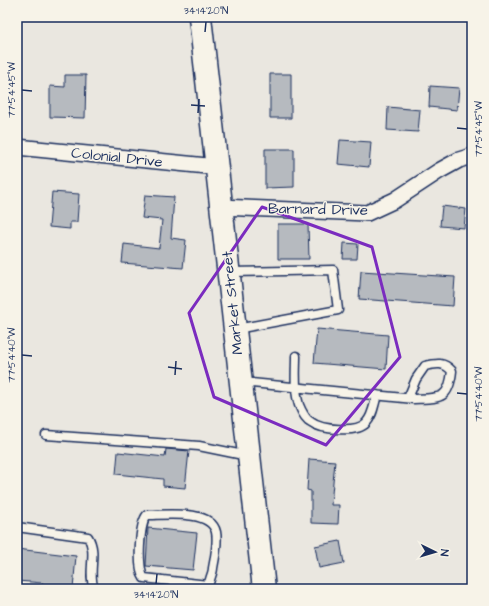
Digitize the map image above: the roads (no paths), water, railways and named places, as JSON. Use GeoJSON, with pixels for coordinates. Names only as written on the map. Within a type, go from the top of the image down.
{"type":"FeatureCollection","features":[{"type":"Feature","properties":{"kind":"main road","name":"Market Street"},"geometry":{"type":"LineString","coordinates":[[200,17],[264,589]]}},
{"type":"Feature","properties":{"kind":"street","name":"Colonial Drive"},"geometry":{"type":"LineString","coordinates":[[17,146],[217,167]]}},
{"type":"Feature","properties":{"kind":"street","name":"Barnard Drive"},"geometry":{"type":"LineString","coordinates":[[221,207],[367,213],[395,200],[439,171],[459,160],[472,156]]}},
{"type":"Feature","properties":{"kind":"lane"},"geometry":{"type":"LineString","coordinates":[[229,272],[332,270],[338,310],[235,329]]}},
{"type":"Feature","properties":{"kind":"lane"},"geometry":{"type":"LineString","coordinates":[[296,356],[296,387],[299,405],[309,422],[330,428],[354,430],[366,424],[371,417],[377,395]]}},
{"type":"Feature","properties":{"kind":"lane"},"geometry":{"type":"LineString","coordinates":[[241,382],[408,398],[439,398],[446,393],[451,385],[452,371],[446,364],[438,363],[426,366],[416,379],[408,398]]}},
{"type":"Feature","properties":{"kind":"lane"},"geometry":{"type":"LineString","coordinates":[[46,435],[199,446],[249,456]]}},
{"type":"Feature","properties":{"kind":"lane"},"geometry":{"type":"LineString","coordinates":[[147,515],[200,516],[212,522],[216,532],[213,570],[209,587],[144,578],[139,568],[143,522],[147,515]]}},
{"type":"Feature","properties":{"kind":"lane"},"geometry":{"type":"LineString","coordinates":[[17,527],[88,537],[92,544],[92,573],[94,589]]}}]}
